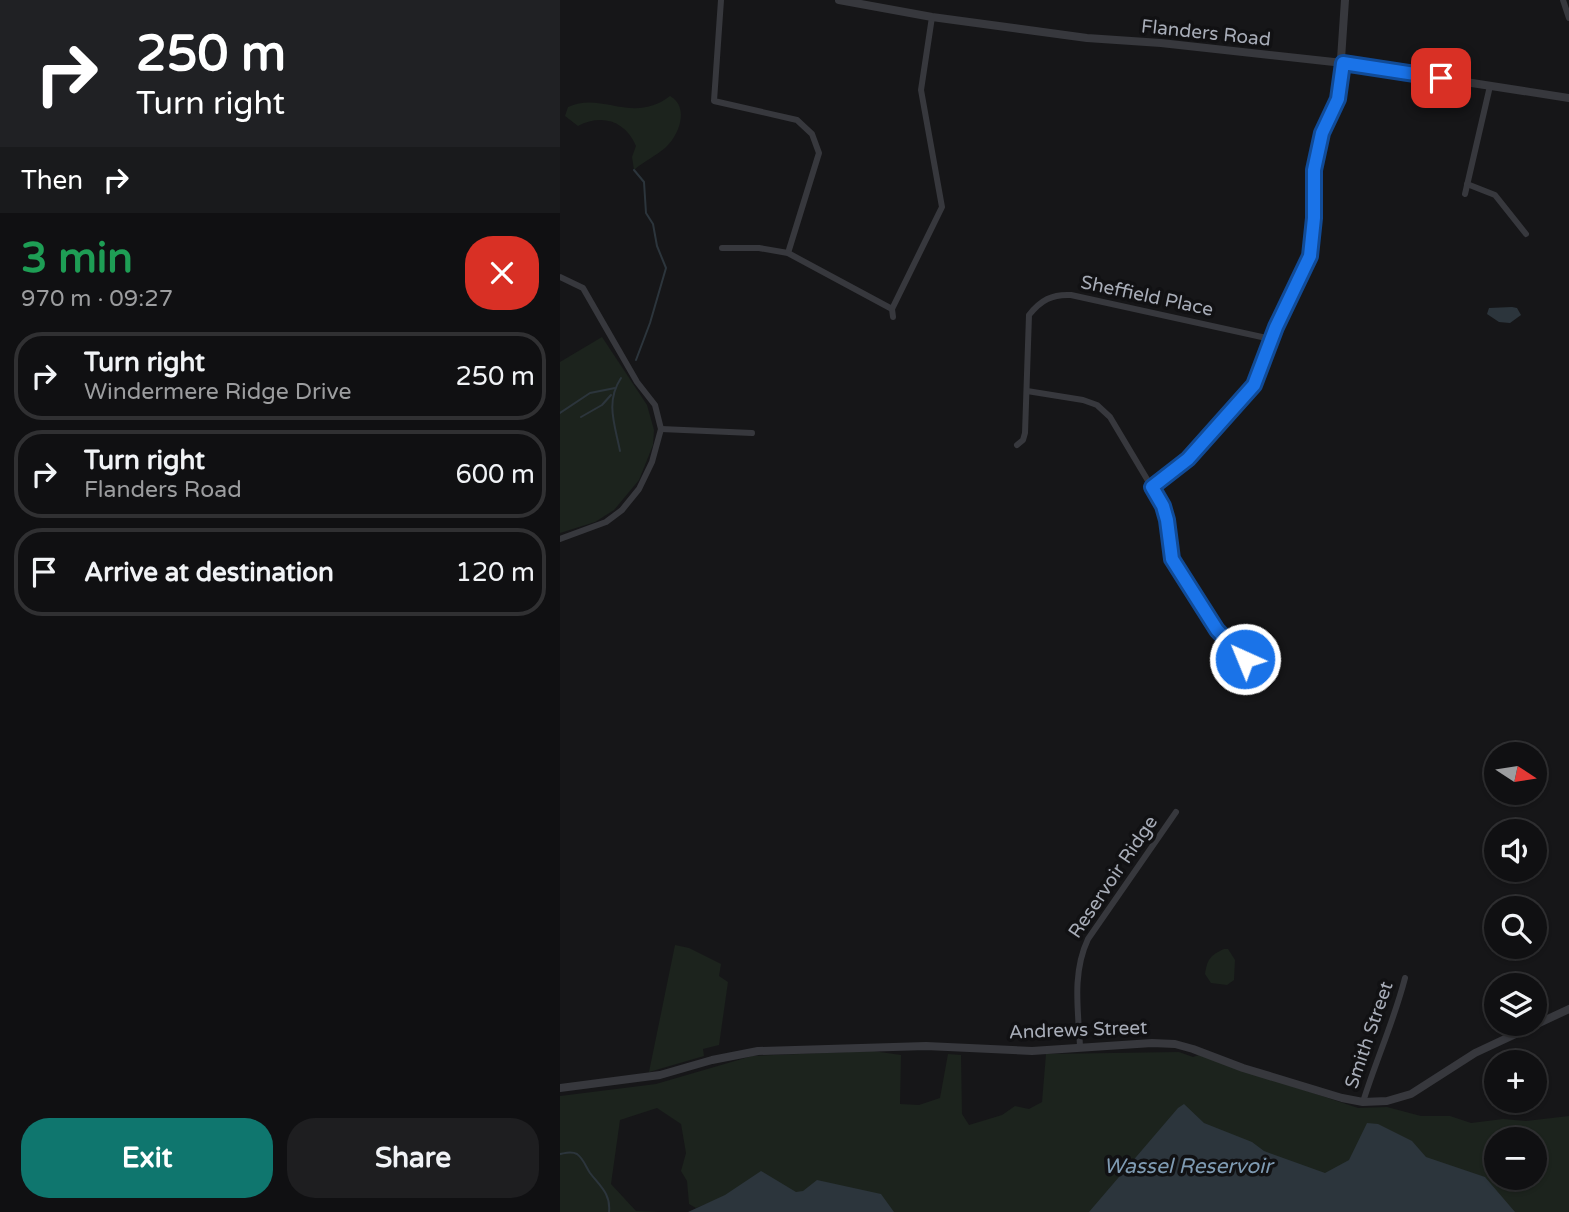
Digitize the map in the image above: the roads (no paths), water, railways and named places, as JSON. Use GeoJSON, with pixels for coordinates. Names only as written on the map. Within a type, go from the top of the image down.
{"type":"FeatureCollection","features":[{"type":"Feature","properties":{"kind":"street"},"geometry":{"type":"LineString","coordinates":[[721,0],[714,101],[797,120],[812,134],[819,153],[788,253]]}},
{"type":"Feature","properties":{"kind":"street","name":"Flanders Road"},"geometry":{"type":"LineString","coordinates":[[839,0],[866,2],[932,17],[1087,38],[1161,43],[1343,63],[1569,98]]}},
{"type":"Feature","properties":{"kind":"street"},"geometry":{"type":"LineString","coordinates":[[1152,487],[1188,459],[1254,385],[1271,339],[1310,256],[1314,218],[1314,170],[1322,133],[1338,99],[1346,48],[1345,0]]}},
{"type":"Feature","properties":{"kind":"street"},"geometry":{"type":"LineString","coordinates":[[1563,0],[1569,18]]}},
{"type":"Feature","properties":{"kind":"street"},"geometry":{"type":"LineString","coordinates":[[893,317],[892,309],[942,207],[922,90],[932,17]]}},
{"type":"Feature","properties":{"kind":"street"},"geometry":{"type":"LineString","coordinates":[[1465,194],[1490,86]]}},
{"type":"Feature","properties":{"kind":"street"},"geometry":{"type":"LineString","coordinates":[[1467,184],[1495,195],[1527,234]]}},
{"type":"Feature","properties":{"kind":"street"},"geometry":{"type":"LineString","coordinates":[[722,248],[759,247],[788,253],[892,309]]}},
{"type":"Feature","properties":{"kind":"street"},"geometry":{"type":"LineString","coordinates":[[560,277],[583,288],[637,383],[655,405],[661,429],[652,462],[639,489],[622,510],[606,522],[560,539]]}},
{"type":"Feature","properties":{"kind":"street","name":"Sheffield Place"},"geometry":{"type":"LineString","coordinates":[[1017,445],[1023,440],[1025,433],[1029,315],[1037,304],[1056,295],[1071,295],[1271,339]]}},
{"type":"Feature","properties":{"kind":"street"},"geometry":{"type":"LineString","coordinates":[[1027,391],[1083,400],[1097,405],[1110,417],[1163,506],[1172,559],[1217,630],[1245,659]]}},
{"type":"Feature","properties":{"kind":"street"},"geometry":{"type":"LineString","coordinates":[[661,429],[752,433]]}},
{"type":"Feature","properties":{"kind":"street","name":"Reservoir Ridge"},"geometry":{"type":"LineString","coordinates":[[1080,1046],[1077,988],[1080,956],[1088,939],[1175,811]]}},
{"type":"Feature","properties":{"kind":"street","name":"Smith Street"},"geometry":{"type":"LineString","coordinates":[[1363,1102],[1373,1069],[1396,1016],[1405,978]]}},
{"type":"Feature","properties":{"kind":"street","name":"Andrews Street"},"geometry":{"type":"LineString","coordinates":[[560,1088],[660,1075],[712,1060],[758,1051],[926,1046],[1032,1051],[1080,1046],[1175,1044],[1255,1072],[1363,1102],[1387,1101],[1411,1094],[1475,1053],[1569,1009]]}},
{"type":"Feature","properties":{"kind":"water"},"geometry":{"type":"Polygon","coordinates":[[[1489,308],[1517,308],[1521,315],[1510,323],[1499,322],[1487,314],[1489,308]]]}},
{"type":"Feature","properties":{"kind":"water","name":"Wassel Reservoir"},"geometry":{"type":"Polygon","coordinates":[[[1184,1104],[1204,1123],[1252,1142],[1264,1151],[1325,1173],[1349,1160],[1367,1123],[1378,1124],[1412,1141],[1426,1157],[1484,1177],[1484,1190],[1496,1190],[1515,1212],[1089,1212],[1184,1104]]]}},
{"type":"Feature","properties":{"kind":"water"},"geometry":{"type":"Polygon","coordinates":[[[761,1171],[796,1192],[803,1191],[817,1180],[881,1194],[894,1212],[688,1212],[725,1195],[761,1171]]]}},
{"type":"Feature","properties":{"kind":"waterway"},"geometry":{"type":"LineString","coordinates":[[634,170],[644,182],[646,213],[653,224],[657,246],[666,268],[636,360]]}},
{"type":"Feature","properties":{"kind":"waterway"},"geometry":{"type":"LineString","coordinates":[[620,451],[612,405],[621,378]]}},
{"type":"Feature","properties":{"kind":"waterway"},"geometry":{"type":"LineString","coordinates":[[560,413],[590,393],[615,388]]}},
{"type":"Feature","properties":{"kind":"waterway"},"geometry":{"type":"LineString","coordinates":[[581,417],[602,405],[611,395]]}},
{"type":"Feature","properties":{"kind":"waterway"},"geometry":{"type":"LineString","coordinates":[[560,1154],[568,1152],[581,1158],[607,1195],[609,1212]]}}]}
